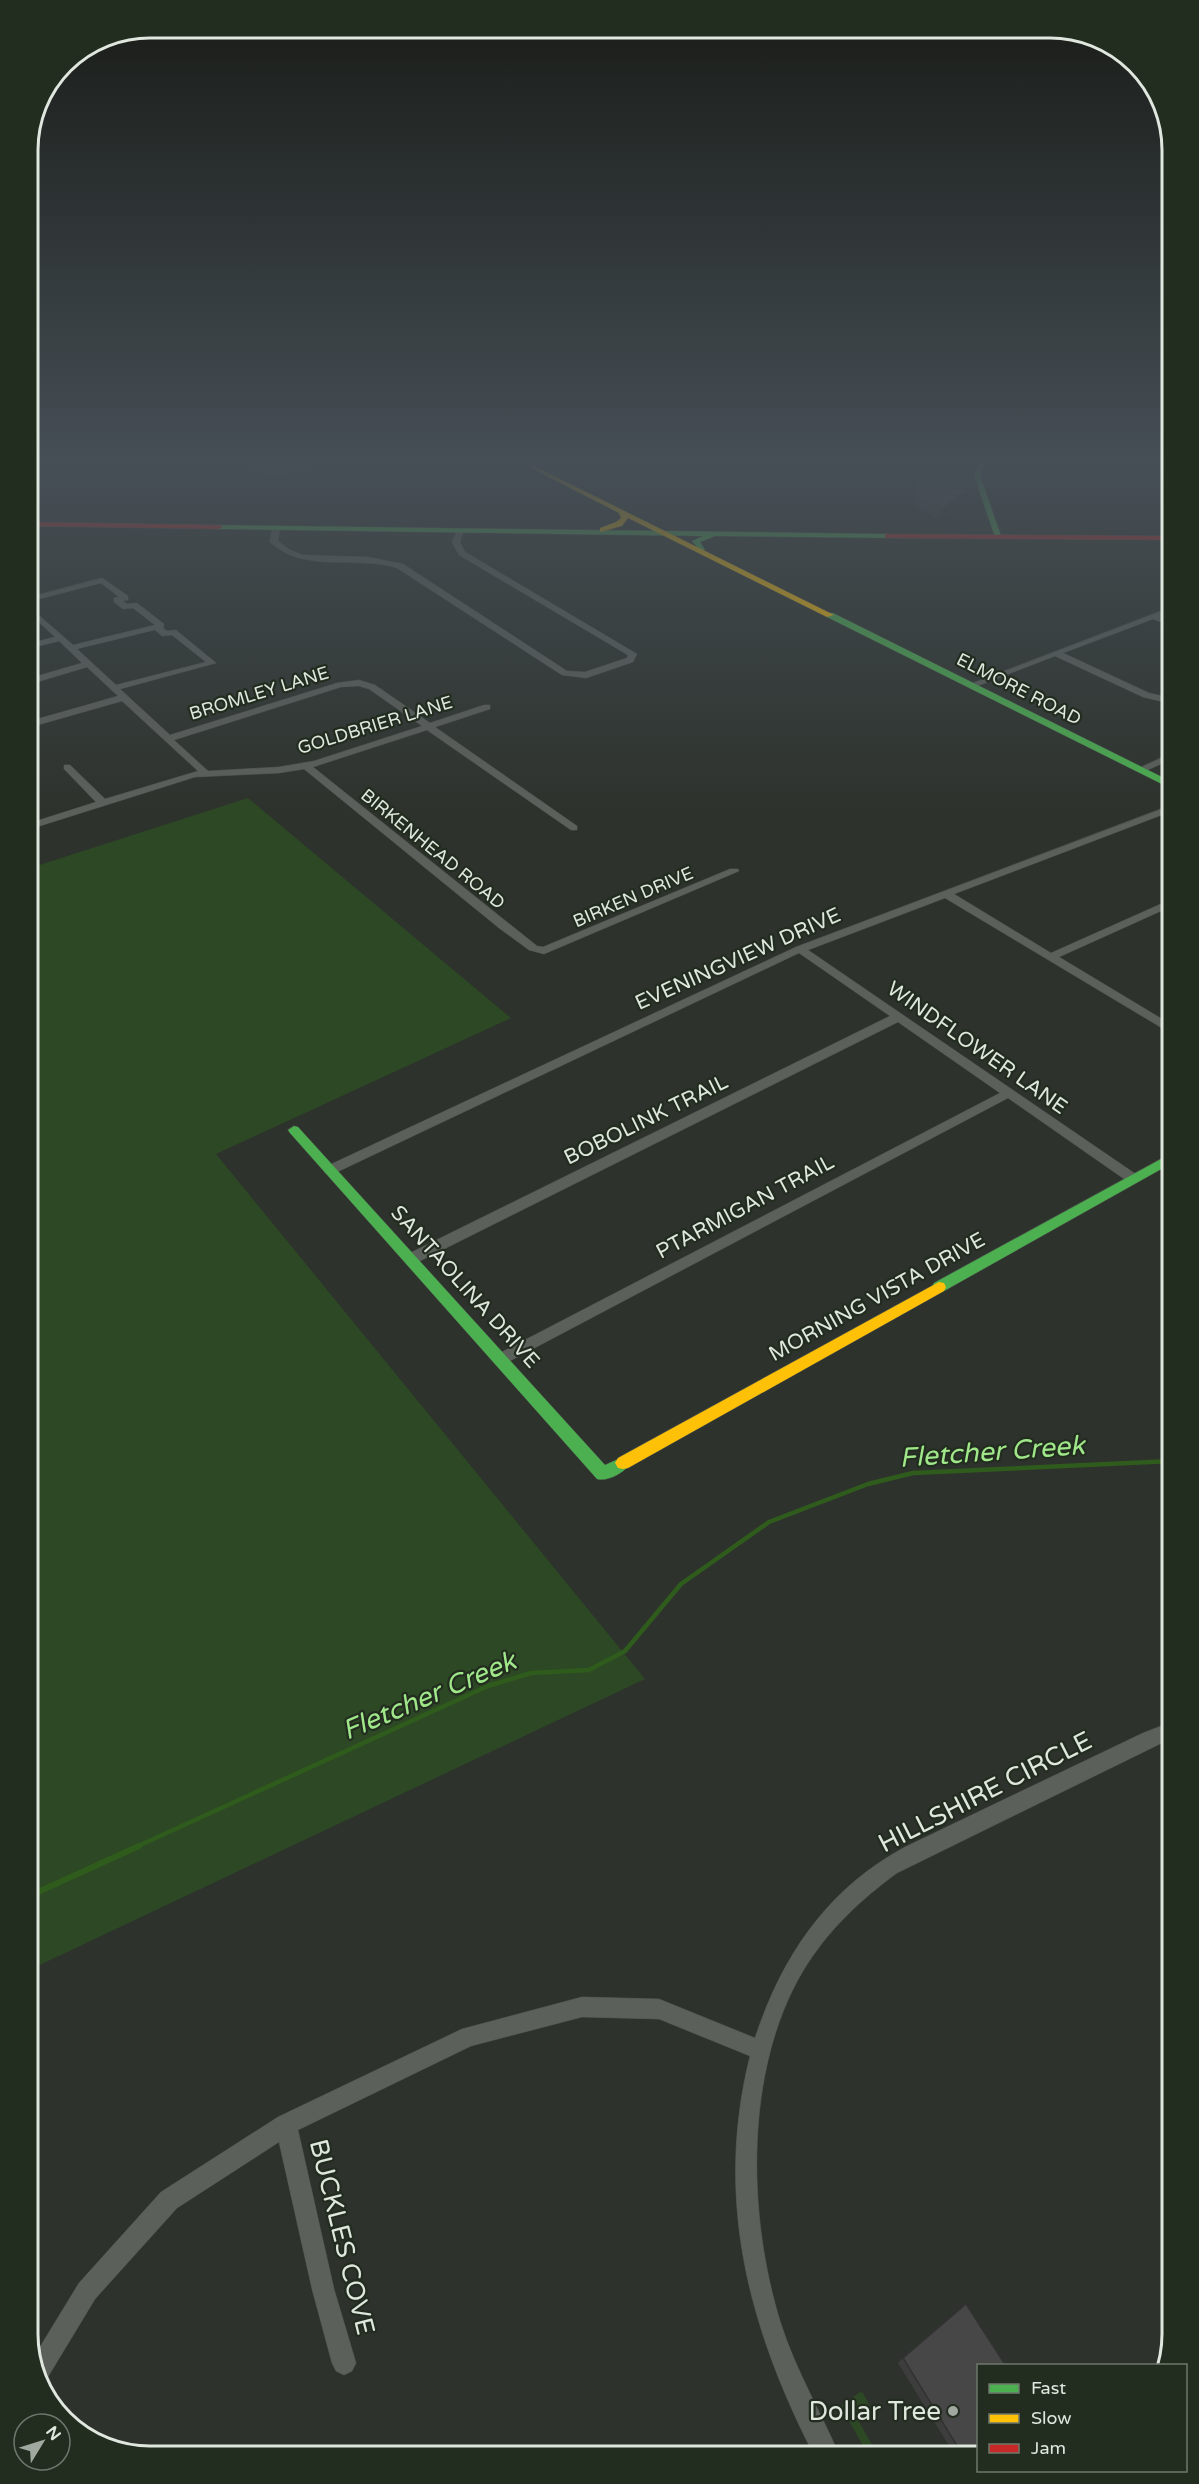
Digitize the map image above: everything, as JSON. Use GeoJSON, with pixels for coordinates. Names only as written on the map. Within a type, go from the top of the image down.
{"type":"FeatureCollection","features":[{"type":"Feature","properties":{"kind":"street"},"geometry":{"type":"LineString","coordinates":[[38,597],[99,581]]}},
{"type":"Feature","properties":{"kind":"street"},"geometry":{"type":"LineString","coordinates":[[72,648],[161,626],[134,605],[126,608],[117,600],[125,598],[103,581]]}},
{"type":"Feature","properties":{"kind":"street"},"geometry":{"type":"LineString","coordinates":[[423,581],[565,673],[586,675],[630,660],[633,654],[509,581]]}},
{"type":"Feature","properties":{"kind":"street","name":"ELMORE ROAD"},"geometry":{"type":"LineString","coordinates":[[763,581],[1162,781]]}},
{"type":"Feature","properties":{"kind":"street"},"geometry":{"type":"LineString","coordinates":[[972,685],[1162,612]]}},
{"type":"Feature","properties":{"kind":"street"},"geometry":{"type":"LineString","coordinates":[[1152,616],[1162,620]]}},
{"type":"Feature","properties":{"kind":"street"},"geometry":{"type":"LineString","coordinates":[[38,617],[204,772]]}},
{"type":"Feature","properties":{"kind":"street"},"geometry":{"type":"LineString","coordinates":[[115,688],[212,663],[173,632],[165,634],[157,627]]}},
{"type":"Feature","properties":{"kind":"street"},"geometry":{"type":"LineString","coordinates":[[38,644],[61,638]]}},
{"type":"Feature","properties":{"kind":"street"},"geometry":{"type":"LineString","coordinates":[[1055,653],[1146,695],[1162,699]]}},
{"type":"Feature","properties":{"kind":"street"},"geometry":{"type":"LineString","coordinates":[[38,679],[89,664]]}},
{"type":"Feature","properties":{"kind":"street","name":"BROMLEY LANE"},"geometry":{"type":"LineString","coordinates":[[170,738],[340,685],[360,681],[429,727]]}},
{"type":"Feature","properties":{"kind":"street"},"geometry":{"type":"LineString","coordinates":[[38,722],[124,697]]}},
{"type":"Feature","properties":{"kind":"street","name":"GOLDBRIER LANE"},"geometry":{"type":"LineString","coordinates":[[38,823],[177,778],[204,772],[306,766],[487,707]]}},
{"type":"Feature","properties":{"kind":"street"},"geometry":{"type":"LineString","coordinates":[[429,727],[574,828]]}},
{"type":"Feature","properties":{"kind":"street"},"geometry":{"type":"LineString","coordinates":[[1140,770],[1162,760]]}},
{"type":"Feature","properties":{"kind":"street","name":"BIRKENHEAD ROAD"},"geometry":{"type":"LineString","coordinates":[[306,766],[508,930],[533,948],[544,951]]}},
{"type":"Feature","properties":{"kind":"street"},"geometry":{"type":"LineString","coordinates":[[67,767],[102,802]]}},
{"type":"Feature","properties":{"kind":"street","name":"EVENINGVIEW DRIVE"},"geometry":{"type":"LineString","coordinates":[[330,1170],[800,949],[1162,812]]}},
{"type":"Feature","properties":{"kind":"street","name":"BIRKEN DRIVE"},"geometry":{"type":"LineString","coordinates":[[544,951],[735,871]]}},
{"type":"Feature","properties":{"kind":"street"},"geometry":{"type":"LineString","coordinates":[[946,894],[1160,1023]]}},
{"type":"Feature","properties":{"kind":"street"},"geometry":{"type":"LineString","coordinates":[[1051,957],[1162,907]]}},
{"type":"Feature","properties":{"kind":"street","name":"WINDFLOWER LANE"},"geometry":{"type":"LineString","coordinates":[[800,949],[1132,1178]]}},
{"type":"Feature","properties":{"kind":"street","name":"BOBOLINK TRAIL"},"geometry":{"type":"LineString","coordinates":[[411,1259],[898,1017]]}},
{"type":"Feature","properties":{"kind":"street","name":"PTARMIGAN TRAIL"},"geometry":{"type":"LineString","coordinates":[[501,1359],[1009,1093]]}},
{"type":"Feature","properties":{"kind":"street","name":"SANTAOLINA DRIVE"},"geometry":{"type":"LineString","coordinates":[[294,1130],[603,1474]]}},
{"type":"Feature","properties":{"kind":"street","name":"MORNING VISTA DRIVE"},"geometry":{"type":"LineString","coordinates":[[603,1474],[1162,1162]]}},
{"type":"Feature","properties":{"kind":"street","name":"HILLSHIRE CIRCLE"},"geometry":{"type":"LineString","coordinates":[[822,2446],[801,2405],[784,2363],[764,2302],[751,2240],[747,2133],[762,2051],[778,2000],[788,1978],[808,1947],[851,1898],[891,1866],[1162,1734]]}},
{"type":"Feature","properties":{"kind":"street"},"geometry":{"type":"LineString","coordinates":[[42,2365],[87,2292],[169,2200],[286,2125],[469,2036],[582,2007],[658,2009],[762,2051]]}},
{"type":"Feature","properties":{"kind":"street","name":"BUCKLES COVE"},"geometry":{"type":"LineString","coordinates":[[286,2125],[323,2289],[344,2363]]}},
{"type":"Feature","properties":{"kind":"green space"},"geometry":{"type":"Polygon","coordinates":[[[248,798],[511,1018],[216,1154],[645,1679],[38,1966],[38,865],[248,798]]]}},
{"type":"Feature","properties":{"kind":"green space"},"geometry":{"type":"Polygon","coordinates":[[[860,2392],[863,2393],[871,2408],[858,2420],[873,2446],[863,2446],[841,2406],[860,2392]]]}},
{"type":"Feature","properties":{"kind":"building","name":"Dollar Tree"},"geometry":{"type":"Polygon","coordinates":[[[966,2304],[1005,2364],[977,2364],[977,2446],[957,2446],[903,2358],[966,2304]]]}},
{"type":"Feature","properties":{"kind":"waterway","name":"Fletcher Creek"},"geometry":{"type":"LineString","coordinates":[[136,1847],[488,1686],[531,1673],[589,1670],[625,1651],[681,1584],[769,1522],[868,1484],[913,1473],[1162,1461]]}},
{"type":"Feature","properties":{"kind":"waterway","name":"Fletcher Creek"},"geometry":{"type":"LineString","coordinates":[[38,1892],[139,1846]]}},
{"type":"Feature","properties":{"kind":"traffic: fast"},"geometry":{"type":"LineString","coordinates":[[830,615],[1162,781]]}},
{"type":"Feature","properties":{"kind":"traffic: fast"},"geometry":{"type":"LineString","coordinates":[[294,1130],[603,1474],[623,1463]]}},
{"type":"Feature","properties":{"kind":"traffic: fast"},"geometry":{"type":"LineString","coordinates":[[939,1287],[1162,1163]]}},
{"type":"Feature","properties":{"kind":"traffic: slow"},"geometry":{"type":"LineString","coordinates":[[761,581],[830,615]]}},
{"type":"Feature","properties":{"kind":"traffic: slow"},"geometry":{"type":"LineString","coordinates":[[623,1463],[939,1287]]}},
{"type":"Feature","properties":{"kind":"place","name":"Dollar Tree"},"geometry":{"type":"Point","coordinates":[953,2411]}}]}
